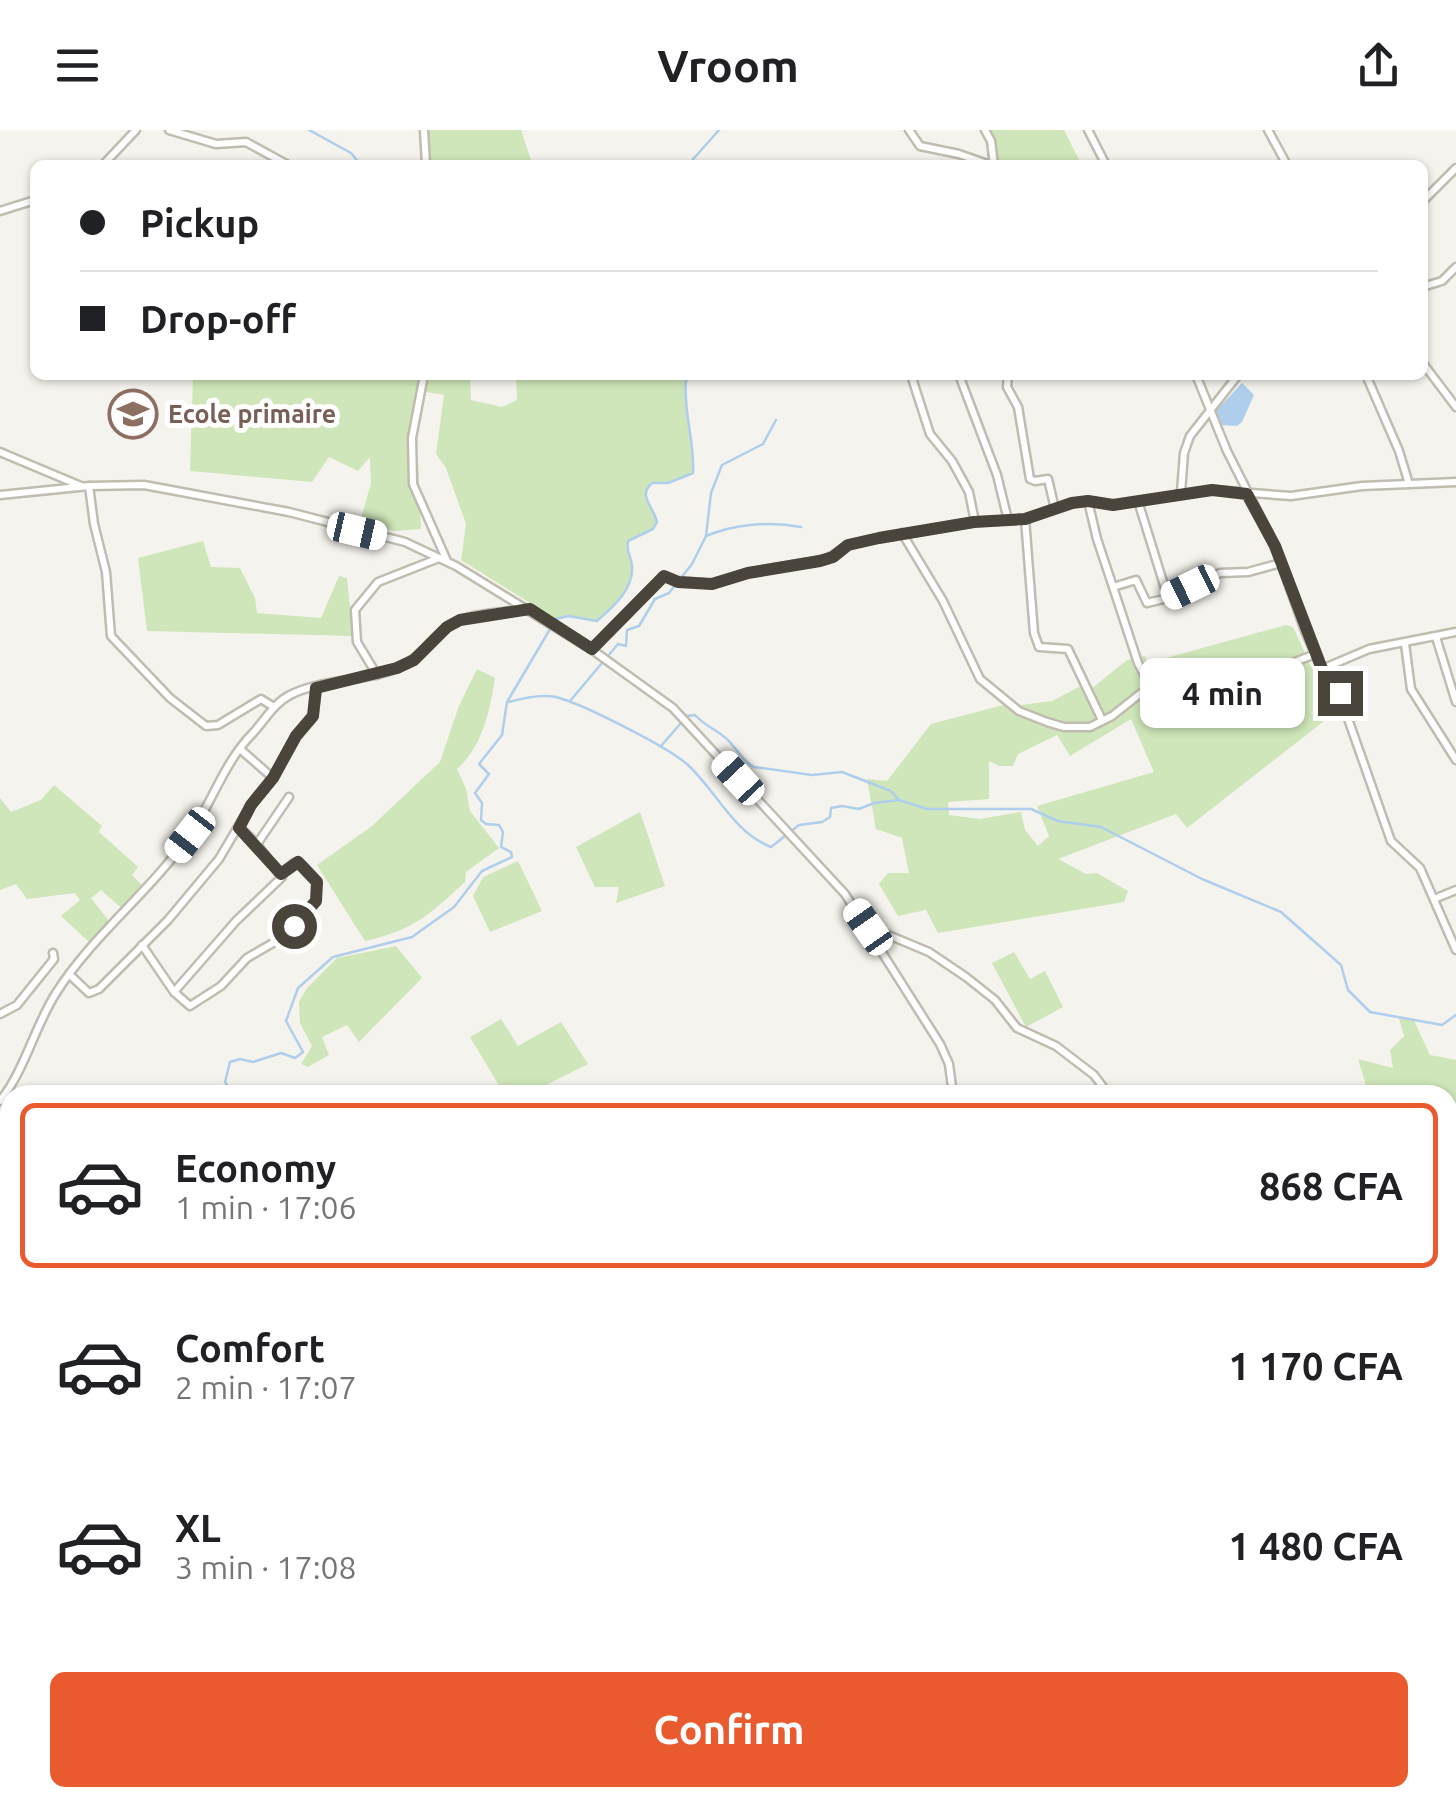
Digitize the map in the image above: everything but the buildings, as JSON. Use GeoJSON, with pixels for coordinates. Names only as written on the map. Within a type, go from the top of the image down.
{"type":"FeatureCollection","features":[{"type":"Feature","properties":{"kind":"street"},"geometry":{"type":"LineString","coordinates":[[108,160],[136,130]]}},
{"type":"Feature","properties":{"kind":"street"},"geometry":{"type":"LineString","coordinates":[[168,130],[216,144],[246,142],[279,160]]}},
{"type":"Feature","properties":{"kind":"street"},"geometry":{"type":"LineString","coordinates":[[424,130],[426,160]]}},
{"type":"Feature","properties":{"kind":"street"},"geometry":{"type":"LineString","coordinates":[[909,130],[920,146],[977,160]]}},
{"type":"Feature","properties":{"kind":"street"},"geometry":{"type":"LineString","coordinates":[[985,130],[992,160]]}},
{"type":"Feature","properties":{"kind":"street"},"geometry":{"type":"LineString","coordinates":[[1088,130],[1103,160]]}},
{"type":"Feature","properties":{"kind":"street"},"geometry":{"type":"LineString","coordinates":[[1268,130],[1283,160]]}},
{"type":"Feature","properties":{"kind":"street"},"geometry":{"type":"LineString","coordinates":[[1428,196],[1456,168]]}},
{"type":"Feature","properties":{"kind":"street"},"geometry":{"type":"LineString","coordinates":[[0,211],[30,202]]}},
{"type":"Feature","properties":{"kind":"street"},"geometry":{"type":"LineString","coordinates":[[1428,284],[1442,281],[1456,267]]}},
{"type":"Feature","properties":{"kind":"street"},"geometry":{"type":"LineString","coordinates":[[1428,370],[1456,407]]}},
{"type":"Feature","properties":{"kind":"street"},"geometry":{"type":"LineString","coordinates":[[423,380],[412,438],[413,484],[443,560]]}},
{"type":"Feature","properties":{"kind":"street"},"geometry":{"type":"LineString","coordinates":[[913,380],[930,434],[952,460],[969,492],[974,522]]}},
{"type":"Feature","properties":{"kind":"street"},"geometry":{"type":"LineString","coordinates":[[961,380],[997,475],[1008,520]]}},
{"type":"Feature","properties":{"kind":"street"},"geometry":{"type":"LineString","coordinates":[[1008,380],[1007,387],[1018,406],[1029,475],[1032,481],[1050,480],[1055,509]]}},
{"type":"Feature","properties":{"kind":"street"},"geometry":{"type":"LineString","coordinates":[[1198,380],[1280,563],[1315,654],[1340,693],[1392,842],[1413,858],[1456,950]]}},
{"type":"Feature","properties":{"kind":"street"},"geometry":{"type":"LineString","coordinates":[[1181,492],[1184,453],[1190,436],[1234,380]]}},
{"type":"Feature","properties":{"kind":"street"},"geometry":{"type":"LineString","coordinates":[[1368,380],[1400,451],[1409,484]]}},
{"type":"Feature","properties":{"kind":"street"},"geometry":{"type":"LineString","coordinates":[[0,452],[86,486]]}},
{"type":"Feature","properties":{"kind":"street"},"geometry":{"type":"LineString","coordinates":[[592,649],[664,576],[678,582],[712,584],[748,573],[820,561],[848,545],[902,533],[1025,519],[1088,501],[1113,505],[1181,492],[1228,490],[1292,496],[1362,486],[1456,482]]}},
{"type":"Feature","properties":{"kind":"street"},"geometry":{"type":"LineString","coordinates":[[0,496],[86,486],[144,485],[289,512],[405,542],[530,609],[673,708],[845,894],[940,1044],[952,1085]]}},
{"type":"Feature","properties":{"kind":"street"},"geometry":{"type":"LineString","coordinates":[[86,486],[106,572],[110,636],[170,698],[206,726],[218,725],[261,699],[274,706]]}},
{"type":"Feature","properties":{"kind":"street"},"geometry":{"type":"LineString","coordinates":[[1138,500],[1168,598]]}},
{"type":"Feature","properties":{"kind":"street"},"geometry":{"type":"LineString","coordinates":[[1088,501],[1096,539],[1138,663],[1150,686]]}},
{"type":"Feature","properties":{"kind":"street"},"geometry":{"type":"LineString","coordinates":[[1025,519],[1038,647],[1068,649],[1102,720]]}},
{"type":"Feature","properties":{"kind":"street"},"geometry":{"type":"LineString","coordinates":[[902,533],[943,601],[980,679],[1019,710],[1047,722],[1078,728],[1102,720],[1150,686],[1171,682],[1209,684],[1248,672],[1282,668],[1315,654]]}},
{"type":"Feature","properties":{"kind":"street"},"geometry":{"type":"LineString","coordinates":[[377,675],[358,642],[355,610],[378,582],[443,560]]}},
{"type":"Feature","properties":{"kind":"street"},"geometry":{"type":"LineString","coordinates":[[1113,588],[1136,580],[1146,603],[1168,598],[1220,573],[1248,572],[1280,563]]}},
{"type":"Feature","properties":{"kind":"street"},"geometry":{"type":"LineString","coordinates":[[12,1085],[42,1015],[69,974],[148,889],[190,835],[240,749],[274,706],[292,694],[377,675],[414,660],[447,627],[460,620],[530,609]]}},
{"type":"Feature","properties":{"kind":"street"},"geometry":{"type":"LineString","coordinates":[[1322,669],[1370,649],[1456,632]]}},
{"type":"Feature","properties":{"kind":"street"},"geometry":{"type":"LineString","coordinates":[[1436,637],[1456,702]]}},
{"type":"Feature","properties":{"kind":"street"},"geometry":{"type":"LineString","coordinates":[[1405,644],[1412,689],[1456,760]]}},
{"type":"Feature","properties":{"kind":"street"},"geometry":{"type":"LineString","coordinates":[[69,974],[89,993],[108,982],[193,892],[313,716],[316,688]]}},
{"type":"Feature","properties":{"kind":"street"},"geometry":{"type":"LineString","coordinates":[[240,749],[273,778]]}},
{"type":"Feature","properties":{"kind":"street"},"geometry":{"type":"LineString","coordinates":[[257,844],[289,797]]}},
{"type":"Feature","properties":{"kind":"street"},"geometry":{"type":"LineString","coordinates":[[174,992],[236,922],[281,880],[281,874],[257,844],[239,828]]}},
{"type":"Feature","properties":{"kind":"street"},"geometry":{"type":"LineString","coordinates":[[142,946],[174,992],[190,1006],[221,986],[246,958],[285,936],[316,901],[317,882],[298,862],[281,874]]}},
{"type":"Feature","properties":{"kind":"street"},"geometry":{"type":"LineString","coordinates":[[1434,900],[1456,890]]}},
{"type":"Feature","properties":{"kind":"street"},"geometry":{"type":"LineString","coordinates":[[868,927],[928,952],[966,976],[996,1000],[1017,1028],[1056,1046],[1102,1085]]}},
{"type":"Feature","properties":{"kind":"street"},"geometry":{"type":"LineString","coordinates":[[0,1014],[18,1005],[54,959],[53,953]]}},
{"type":"Feature","properties":{"kind":"green space"},"geometry":{"type":"Polygon","coordinates":[[[423,130],[521,130],[531,160],[423,160],[423,130]]]}},
{"type":"Feature","properties":{"kind":"green space"},"geometry":{"type":"Polygon","coordinates":[[[983,130],[1064,130],[1079,160],[994,160],[983,130]]]}},
{"type":"Feature","properties":{"kind":"green space"},"geometry":{"type":"Polygon","coordinates":[[[193,380],[470,380],[471,400],[502,407],[517,400],[516,380],[688,380],[693,473],[668,483],[652,483],[648,488],[646,497],[657,522],[653,529],[628,541],[630,582],[597,621],[568,616],[556,619],[461,560],[466,524],[446,468],[436,454],[444,395],[420,391],[414,440],[421,529],[395,531],[360,522],[371,483],[370,457],[358,471],[329,457],[312,482],[190,471],[193,380]]]}},
{"type":"Feature","properties":{"kind":"green space"},"geometry":{"type":"Polygon","coordinates":[[[203,541],[211,567],[240,568],[255,598],[257,613],[321,618],[339,576],[347,578],[353,636],[147,631],[138,558],[203,541]]]}},
{"type":"Feature","properties":{"kind":"green space"},"geometry":{"type":"Polygon","coordinates":[[[1286,625],[1293,627],[1333,714],[1187,828],[1176,814],[1058,859],[1086,874],[1097,873],[1128,891],[1124,902],[938,933],[926,910],[898,916],[879,884],[888,873],[909,873],[902,838],[876,829],[867,779],[887,781],[931,724],[1011,703],[1015,706],[1052,701],[1083,685],[1091,689],[1127,660],[1145,656],[1148,663],[1286,625]],[[1131,719],[1070,756],[1057,735],[1018,754],[1013,766],[989,761],[989,799],[948,802],[949,815],[980,819],[1021,812],[1025,830],[1038,846],[1049,836],[1037,806],[1154,772],[1131,719]]]}},
{"type":"Feature","properties":{"kind":"green space"},"geometry":{"type":"Polygon","coordinates":[[[477,669],[495,678],[490,703],[479,739],[457,769],[470,811],[499,848],[466,872],[465,882],[420,920],[365,941],[317,865],[372,826],[440,762],[459,706],[477,669]]]}},
{"type":"Feature","properties":{"kind":"green space"},"geometry":{"type":"Polygon","coordinates":[[[54,785],[102,826],[99,832],[138,867],[132,875],[148,891],[127,913],[101,890],[91,898],[112,925],[89,942],[61,916],[80,900],[75,893],[27,899],[16,884],[0,890],[0,798],[11,812],[41,800],[54,785]]]}},
{"type":"Feature","properties":{"kind":"green space"},"geometry":{"type":"Polygon","coordinates":[[[640,812],[665,886],[616,903],[619,887],[595,887],[576,847],[640,812]]]}},
{"type":"Feature","properties":{"kind":"green space"},"geometry":{"type":"Polygon","coordinates":[[[518,861],[542,911],[490,932],[473,896],[483,877],[518,861]]]}},
{"type":"Feature","properties":{"kind":"green space"},"geometry":{"type":"Polygon","coordinates":[[[396,946],[422,978],[359,1042],[347,1025],[322,1037],[329,1055],[308,1067],[301,1064],[312,1046],[300,1023],[299,1002],[307,988],[337,958],[396,946]]]}},
{"type":"Feature","properties":{"kind":"green space"},"geometry":{"type":"Polygon","coordinates":[[[1014,952],[1030,979],[1045,971],[1063,1007],[1026,1027],[992,963],[1014,952]]]}},
{"type":"Feature","properties":{"kind":"green space"},"geometry":{"type":"Polygon","coordinates":[[[1399,1018],[1414,1021],[1430,1055],[1456,1060],[1456,1085],[1366,1085],[1358,1059],[1393,1068],[1390,1050],[1404,1036],[1399,1018]]]}},
{"type":"Feature","properties":{"kind":"green space"},"geometry":{"type":"Polygon","coordinates":[[[501,1019],[518,1046],[561,1022],[588,1064],[546,1085],[499,1085],[470,1037],[501,1019]]]}},
{"type":"Feature","properties":{"kind":"water"},"geometry":{"type":"Polygon","coordinates":[[[1242,383],[1254,395],[1242,422],[1237,426],[1220,425],[1215,412],[1242,383]]]}},
{"type":"Feature","properties":{"kind":"waterway"},"geometry":{"type":"LineString","coordinates":[[309,130],[357,160]]}},
{"type":"Feature","properties":{"kind":"waterway"},"geometry":{"type":"LineString","coordinates":[[692,160],[719,130]]}},
{"type":"Feature","properties":{"kind":"waterway"},"geometry":{"type":"LineString","coordinates":[[227,1085],[230,1062],[253,1062],[281,1053],[295,1058],[303,1052],[286,1021],[298,988],[333,957],[412,937],[454,907],[482,871],[512,857],[511,852],[501,847],[503,832],[499,825],[481,820],[482,803],[475,793],[489,774],[479,764],[502,735],[507,702],[556,619],[568,616],[597,621],[626,590],[632,574],[628,541],[653,529],[657,522],[646,497],[648,488],[652,483],[668,483],[693,473],[687,380]]}},
{"type":"Feature","properties":{"kind":"waterway"},"geometry":{"type":"LineString","coordinates":[[706,536],[711,493],[722,465],[763,444],[776,420]]}},
{"type":"Feature","properties":{"kind":"waterway"},"geometry":{"type":"LineString","coordinates":[[570,701],[618,644],[626,646],[627,630],[639,626],[655,599],[669,593],[692,564],[706,536],[753,525],[801,527]]}},
{"type":"Feature","properties":{"kind":"waterway"},"geometry":{"type":"LineString","coordinates":[[509,702],[556,697],[645,737],[688,765],[746,832],[771,847],[799,825],[830,817],[831,808],[859,809],[899,800],[927,809],[1031,809],[1058,821],[1101,827],[1202,879],[1281,912],[1341,965],[1348,990],[1370,1012],[1442,1025],[1456,1015]]}},
{"type":"Feature","properties":{"kind":"waterway"},"geometry":{"type":"LineString","coordinates":[[686,716],[695,715],[754,767],[812,775],[842,772],[891,791],[898,799]]}},
{"type":"Feature","properties":{"kind":"waterway"},"geometry":{"type":"LineString","coordinates":[[661,746],[681,723]]}},
{"type":"Feature","properties":{"kind":"place","name":"Ecole primaire"},"geometry":{"type":"Point","coordinates":[133,414]}},
{"type":"Feature","properties":{"kind":"route"},"geometry":{"type":"LineString","coordinates":[[294,926],[316,901],[317,882],[298,862],[281,874],[239,828],[251,805],[313,716],[316,688],[380,675],[414,660],[447,627],[460,620],[530,609],[592,649],[664,576],[678,582],[712,584],[770,568],[820,561],[848,545],[902,533],[1025,519],[1072,503],[1113,505],[1181,492],[1228,490],[1247,494],[1275,546],[1322,669],[1340,693]]}}]}
